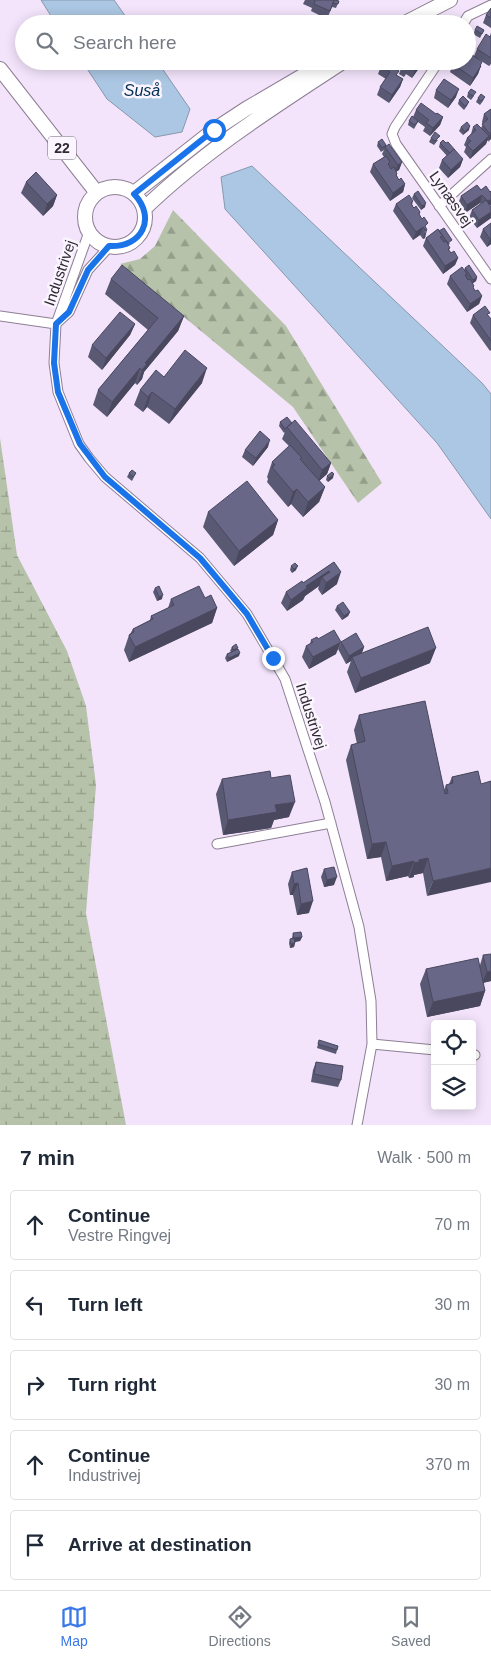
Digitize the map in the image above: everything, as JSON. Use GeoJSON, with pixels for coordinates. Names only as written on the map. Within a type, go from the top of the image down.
{"type":"FeatureCollection","features":[{"type":"Feature","properties":{"kind":"main road"},"geometry":{"type":"LineString","coordinates":[[421,15],[450,0]]}},
{"type":"Feature","properties":{"kind":"main road","name":"22"},"geometry":{"type":"LineString","coordinates":[[0,69],[97,193]]}},
{"type":"Feature","properties":{"kind":"main road"},"geometry":{"type":"LineString","coordinates":[[134,194],[214,130],[313,70]]}},
{"type":"Feature","properties":{"kind":"main road"},"geometry":{"type":"LineString","coordinates":[[144,209],[218,146],[330,70]]}},
{"type":"Feature","properties":{"kind":"main road"},"geometry":{"type":"LineString","coordinates":[[120,187],[134,194],[141,200],[144,209],[143,229],[137,238],[129,244],[119,247],[101,244],[89,232],[86,224],[85,215],[91,199],[104,189],[120,187]]}},
{"type":"Feature","properties":{"kind":"street"},"geometry":{"type":"LineString","coordinates":[[470,15],[491,5]]}},
{"type":"Feature","properties":{"kind":"street","name":"Lynæsvej"},"geometry":{"type":"LineString","coordinates":[[432,70],[392,134],[396,144],[491,278]]}},
{"type":"Feature","properties":{"kind":"street"},"geometry":{"type":"LineString","coordinates":[[439,206],[491,159]]}},
{"type":"Feature","properties":{"kind":"street","name":"Industrivej"},"geometry":{"type":"LineString","coordinates":[[89,232],[56,324],[54,363],[58,392],[80,444],[105,477],[200,558],[247,614],[284,679],[331,823],[359,927],[371,1001],[372,1044],[357,1125]]}},
{"type":"Feature","properties":{"kind":"street","name":"Industrivej"},"geometry":{"type":"LineString","coordinates":[[56,324],[69,312],[88,270],[109,246]]}},
{"type":"Feature","properties":{"kind":"street"},"geometry":{"type":"LineString","coordinates":[[0,316],[56,324]]}},
{"type":"Feature","properties":{"kind":"street"},"geometry":{"type":"LineString","coordinates":[[217,844],[331,823]]}},
{"type":"Feature","properties":{"kind":"street"},"geometry":{"type":"LineString","coordinates":[[372,1044],[431,1050]]}},
{"type":"Feature","properties":{"kind":"green space"},"geometry":{"type":"Polygon","coordinates":[[[173,210],[286,326],[382,483],[358,503],[293,407],[120,264],[140,259],[155,246],[173,210]]]}},
{"type":"Feature","properties":{"kind":"green space"},"geometry":{"type":"Polygon","coordinates":[[[0,438],[17,555],[67,651],[86,706],[96,785],[86,913],[126,1125],[0,1125],[0,438]]]}},
{"type":"Feature","properties":{"kind":"water"},"geometry":{"type":"Polygon","coordinates":[[[41,0],[114,0],[125,15],[50,15],[41,0]]]}},
{"type":"Feature","properties":{"kind":"water","name":"Suså"},"geometry":{"type":"Polygon","coordinates":[[[88,70],[163,70],[190,109],[182,132],[155,137],[107,99],[88,70]]]}},
{"type":"Feature","properties":{"kind":"water"},"geometry":{"type":"Polygon","coordinates":[[[252,166],[482,383],[491,394],[491,519],[437,443],[225,209],[221,177],[252,166]]]}},
{"type":"Feature","properties":{"kind":"building"},"geometry":{"type":"Polygon","coordinates":[[[315,0],[334,0],[330,11],[314,4],[315,0]]]}},
{"type":"Feature","properties":{"kind":"building"},"geometry":{"type":"Polygon","coordinates":[[[334,0],[339,1],[338,4],[333,3],[334,0]]]}},
{"type":"Feature","properties":{"kind":"building"},"geometry":{"type":"Polygon","coordinates":[[[491,8],[491,18],[486,15],[491,8]]]}},
{"type":"Feature","properties":{"kind":"building"},"geometry":{"type":"Polygon","coordinates":[[[477,26],[484,30],[482,34],[476,31],[477,26]]]}},
{"type":"Feature","properties":{"kind":"building"},"geometry":{"type":"Polygon","coordinates":[[[486,34],[490,37],[491,35],[491,58],[477,49],[486,34]]]}},
{"type":"Feature","properties":{"kind":"building"},"geometry":{"type":"Polygon","coordinates":[[[476,58],[482,62],[473,78],[462,70],[476,70],[476,58]]]}},
{"type":"Feature","properties":{"kind":"building"},"geometry":{"type":"Polygon","coordinates":[[[387,70],[398,70],[399,71],[396,75],[403,79],[392,95],[380,87],[390,72],[387,70]]]}},
{"type":"Feature","properties":{"kind":"building"},"geometry":{"type":"Polygon","coordinates":[[[444,79],[459,89],[451,100],[436,90],[444,79]]]}},
{"type":"Feature","properties":{"kind":"building"},"geometry":{"type":"Polygon","coordinates":[[[471,89],[476,92],[473,96],[468,93],[471,89]]]}},
{"type":"Feature","properties":{"kind":"building"},"geometry":{"type":"Polygon","coordinates":[[[481,94],[485,97],[481,101],[478,98],[481,94]]]}},
{"type":"Feature","properties":{"kind":"building"},"geometry":{"type":"Polygon","coordinates":[[[463,96],[469,102],[465,106],[459,100],[463,96]]]}},
{"type":"Feature","properties":{"kind":"building"},"geometry":{"type":"Polygon","coordinates":[[[421,103],[443,117],[433,128],[426,123],[429,120],[416,110],[421,103]]]}},
{"type":"Feature","properties":{"kind":"building"},"geometry":{"type":"Polygon","coordinates":[[[491,109],[490,134],[482,124],[488,119],[484,114],[491,109]]]}},
{"type":"Feature","properties":{"kind":"building"},"geometry":{"type":"Polygon","coordinates":[[[412,116],[418,121],[415,125],[409,121],[412,116]]]}},
{"type":"Feature","properties":{"kind":"building"},"geometry":{"type":"Polygon","coordinates":[[[467,122],[470,126],[465,132],[461,127],[467,122]]]}},
{"type":"Feature","properties":{"kind":"building"},"geometry":{"type":"Polygon","coordinates":[[[477,124],[489,136],[473,151],[467,145],[471,141],[467,138],[476,130],[473,127],[477,124]]]}},
{"type":"Feature","properties":{"kind":"building"},"geometry":{"type":"Polygon","coordinates":[[[435,132],[440,136],[435,141],[431,138],[435,132]]]}},
{"type":"Feature","properties":{"kind":"building"},"geometry":{"type":"Polygon","coordinates":[[[382,139],[386,145],[382,148],[378,142],[382,139]]]}},
{"type":"Feature","properties":{"kind":"building"},"geometry":{"type":"Polygon","coordinates":[[[443,140],[446,143],[448,142],[455,150],[450,153],[440,143],[443,140]]]}},
{"type":"Feature","properties":{"kind":"building"},"geometry":{"type":"Polygon","coordinates":[[[389,144],[402,162],[398,165],[385,147],[389,144]]]}},
{"type":"Feature","properties":{"kind":"building"},"geometry":{"type":"Polygon","coordinates":[[[454,149],[463,159],[451,170],[442,160],[454,149]]]}},
{"type":"Feature","properties":{"kind":"building"},"geometry":{"type":"Polygon","coordinates":[[[386,156],[390,162],[388,164],[391,169],[394,167],[399,180],[401,178],[405,184],[393,193],[373,164],[386,156]]]}},
{"type":"Feature","properties":{"kind":"building"},"geometry":{"type":"Polygon","coordinates":[[[36,172],[57,195],[47,204],[26,182],[36,172]]]}},
{"type":"Feature","properties":{"kind":"building"},"geometry":{"type":"Polygon","coordinates":[[[477,185],[481,190],[486,186],[491,191],[491,199],[488,201],[482,195],[467,205],[461,196],[477,185]]]}},
{"type":"Feature","properties":{"kind":"building"},"geometry":{"type":"Polygon","coordinates":[[[418,191],[426,203],[422,206],[414,194],[418,191]]]}},
{"type":"Feature","properties":{"kind":"building"},"geometry":{"type":"Polygon","coordinates":[[[409,195],[413,201],[411,203],[413,207],[416,206],[422,219],[424,217],[428,223],[425,226],[426,231],[423,227],[416,232],[396,204],[409,195]]]}},
{"type":"Feature","properties":{"kind":"building"},"geometry":{"type":"Polygon","coordinates":[[[486,200],[491,207],[491,212],[479,220],[472,210],[486,200]]]}},
{"type":"Feature","properties":{"kind":"building"},"geometry":{"type":"Polygon","coordinates":[[[491,223],[491,239],[490,239],[483,229],[491,223]]]}},
{"type":"Feature","properties":{"kind":"building"},"geometry":{"type":"Polygon","coordinates":[[[444,228],[452,240],[448,243],[439,231],[444,228]]]}},
{"type":"Feature","properties":{"kind":"building"},"geometry":{"type":"Polygon","coordinates":[[[438,229],[443,236],[440,237],[444,242],[446,241],[450,248],[448,249],[451,253],[454,251],[458,258],[445,266],[426,238],[438,229]]]}},
{"type":"Feature","properties":{"kind":"building"},"geometry":{"type":"Polygon","coordinates":[[[122,265],[184,316],[145,363],[147,364],[142,370],[140,368],[112,402],[98,390],[158,318],[111,279],[122,265]]]}},
{"type":"Feature","properties":{"kind":"building"},"geometry":{"type":"Polygon","coordinates":[[[469,265],[477,277],[473,280],[465,268],[469,265]]]}},
{"type":"Feature","properties":{"kind":"building"},"geometry":{"type":"Polygon","coordinates":[[[462,267],[467,274],[465,275],[468,280],[470,279],[474,286],[475,291],[478,290],[482,296],[470,304],[450,276],[462,267]]]}},
{"type":"Feature","properties":{"kind":"building"},"geometry":{"type":"Polygon","coordinates":[[[485,306],[490,313],[487,314],[491,319],[491,341],[473,315],[485,306]]]}},
{"type":"Feature","properties":{"kind":"building"},"geometry":{"type":"Polygon","coordinates":[[[120,312],[135,324],[106,358],[92,345],[120,312]]]}},
{"type":"Feature","properties":{"kind":"building"},"geometry":{"type":"Polygon","coordinates":[[[185,350],[207,368],[175,409],[152,392],[148,397],[140,390],[156,370],[164,377],[185,350]]]}},
{"type":"Feature","properties":{"kind":"building"},"geometry":{"type":"Polygon","coordinates":[[[287,417],[292,423],[285,429],[280,422],[287,417]]]}},
{"type":"Feature","properties":{"kind":"building"},"geometry":{"type":"Polygon","coordinates":[[[295,420],[331,463],[322,470],[287,427],[295,420]]]}},
{"type":"Feature","properties":{"kind":"building"},"geometry":{"type":"Polygon","coordinates":[[[260,431],[270,440],[256,458],[245,450],[260,431]]]}},
{"type":"Feature","properties":{"kind":"building"},"geometry":{"type":"Polygon","coordinates":[[[290,445],[325,487],[308,502],[297,489],[293,492],[272,467],[275,465],[272,462],[290,445]]]}},
{"type":"Feature","properties":{"kind":"building"},"geometry":{"type":"Polygon","coordinates":[[[132,470],[136,473],[133,477],[129,473],[132,470]]]}},
{"type":"Feature","properties":{"kind":"building"},"geometry":{"type":"Polygon","coordinates":[[[332,472],[334,474],[329,478],[327,476],[332,472]]]}},
{"type":"Feature","properties":{"kind":"building"},"geometry":{"type":"Polygon","coordinates":[[[247,481],[278,520],[239,551],[208,512],[247,481]]]}},
{"type":"Feature","properties":{"kind":"building"},"geometry":{"type":"Polygon","coordinates":[[[334,562],[341,572],[326,583],[322,577],[329,571],[306,586],[307,588],[291,600],[286,592],[334,562]]]}},
{"type":"Feature","properties":{"kind":"building"},"geometry":{"type":"Polygon","coordinates":[[[295,563],[298,566],[294,569],[291,566],[295,563]]]}},
{"type":"Feature","properties":{"kind":"building"},"geometry":{"type":"Polygon","coordinates":[[[159,586],[163,595],[159,597],[155,588],[159,586]]]}},
{"type":"Feature","properties":{"kind":"building"},"geometry":{"type":"Polygon","coordinates":[[[199,586],[205,598],[211,595],[217,608],[135,647],[129,635],[134,632],[133,629],[153,619],[151,616],[174,605],[171,599],[199,586]]]}},
{"type":"Feature","properties":{"kind":"building"},"geometry":{"type":"Polygon","coordinates":[[[343,602],[350,612],[344,616],[337,606],[343,602]]]}},
{"type":"Feature","properties":{"kind":"building"},"geometry":{"type":"Polygon","coordinates":[[[428,627],[436,648],[361,678],[352,657],[428,627]]]}},
{"type":"Feature","properties":{"kind":"building"},"geometry":{"type":"Polygon","coordinates":[[[334,630],[341,642],[313,657],[306,646],[313,642],[311,640],[317,637],[318,639],[334,630]]]}},
{"type":"Feature","properties":{"kind":"building"},"geometry":{"type":"Polygon","coordinates":[[[356,633],[364,647],[349,656],[341,642],[356,633]]]}},
{"type":"Feature","properties":{"kind":"building"},"geometry":{"type":"Polygon","coordinates":[[[236,644],[238,648],[233,650],[232,647],[236,644]]]}},
{"type":"Feature","properties":{"kind":"building"},"geometry":{"type":"Polygon","coordinates":[[[238,649],[240,653],[229,658],[227,654],[238,649]]]}},
{"type":"Feature","properties":{"kind":"building"},"geometry":{"type":"Polygon","coordinates":[[[425,701],[445,794],[448,793],[446,785],[453,783],[452,777],[478,771],[481,784],[491,781],[491,868],[433,881],[428,858],[419,860],[419,862],[414,863],[414,861],[392,866],[386,842],[372,844],[351,745],[365,741],[359,715],[425,701]]]}},
{"type":"Feature","properties":{"kind":"building"},"geometry":{"type":"Polygon","coordinates":[[[270,771],[271,778],[290,775],[295,802],[275,805],[277,812],[228,820],[222,779],[270,771]]]}},
{"type":"Feature","properties":{"kind":"building"},"geometry":{"type":"Polygon","coordinates":[[[334,867],[337,877],[327,880],[324,869],[334,867]]]}},
{"type":"Feature","properties":{"kind":"building"},"geometry":{"type":"Polygon","coordinates":[[[307,868],[313,901],[301,904],[298,883],[294,884],[292,872],[307,868]]]}},
{"type":"Feature","properties":{"kind":"building"},"geometry":{"type":"Polygon","coordinates":[[[301,932],[302,937],[294,938],[293,933],[301,932]]]}},
{"type":"Feature","properties":{"kind":"building"},"geometry":{"type":"Polygon","coordinates":[[[294,938],[295,943],[291,944],[290,939],[294,938]]]}},
{"type":"Feature","properties":{"kind":"building"},"geometry":{"type":"Polygon","coordinates":[[[491,954],[491,971],[487,972],[483,955],[491,954]]]}},
{"type":"Feature","properties":{"kind":"building"},"geometry":{"type":"Polygon","coordinates":[[[478,958],[485,991],[433,1002],[426,969],[478,958]]]}},
{"type":"Feature","properties":{"kind":"building"},"geometry":{"type":"Polygon","coordinates":[[[319,1040],[338,1046],[337,1050],[318,1044],[319,1040]]]}},
{"type":"Feature","properties":{"kind":"building"},"geometry":{"type":"Polygon","coordinates":[[[316,1062],[343,1066],[341,1080],[314,1074],[316,1062]]]}},
{"type":"Feature","properties":{"kind":"route"},"geometry":{"type":"LineString","coordinates":[[214,130],[134,194],[141,200],[144,209],[143,229],[137,238],[129,244],[119,247],[109,246],[88,270],[69,312],[56,324],[54,363],[58,392],[80,444],[89,458],[105,477],[200,558],[247,614],[273,658]]}}]}
